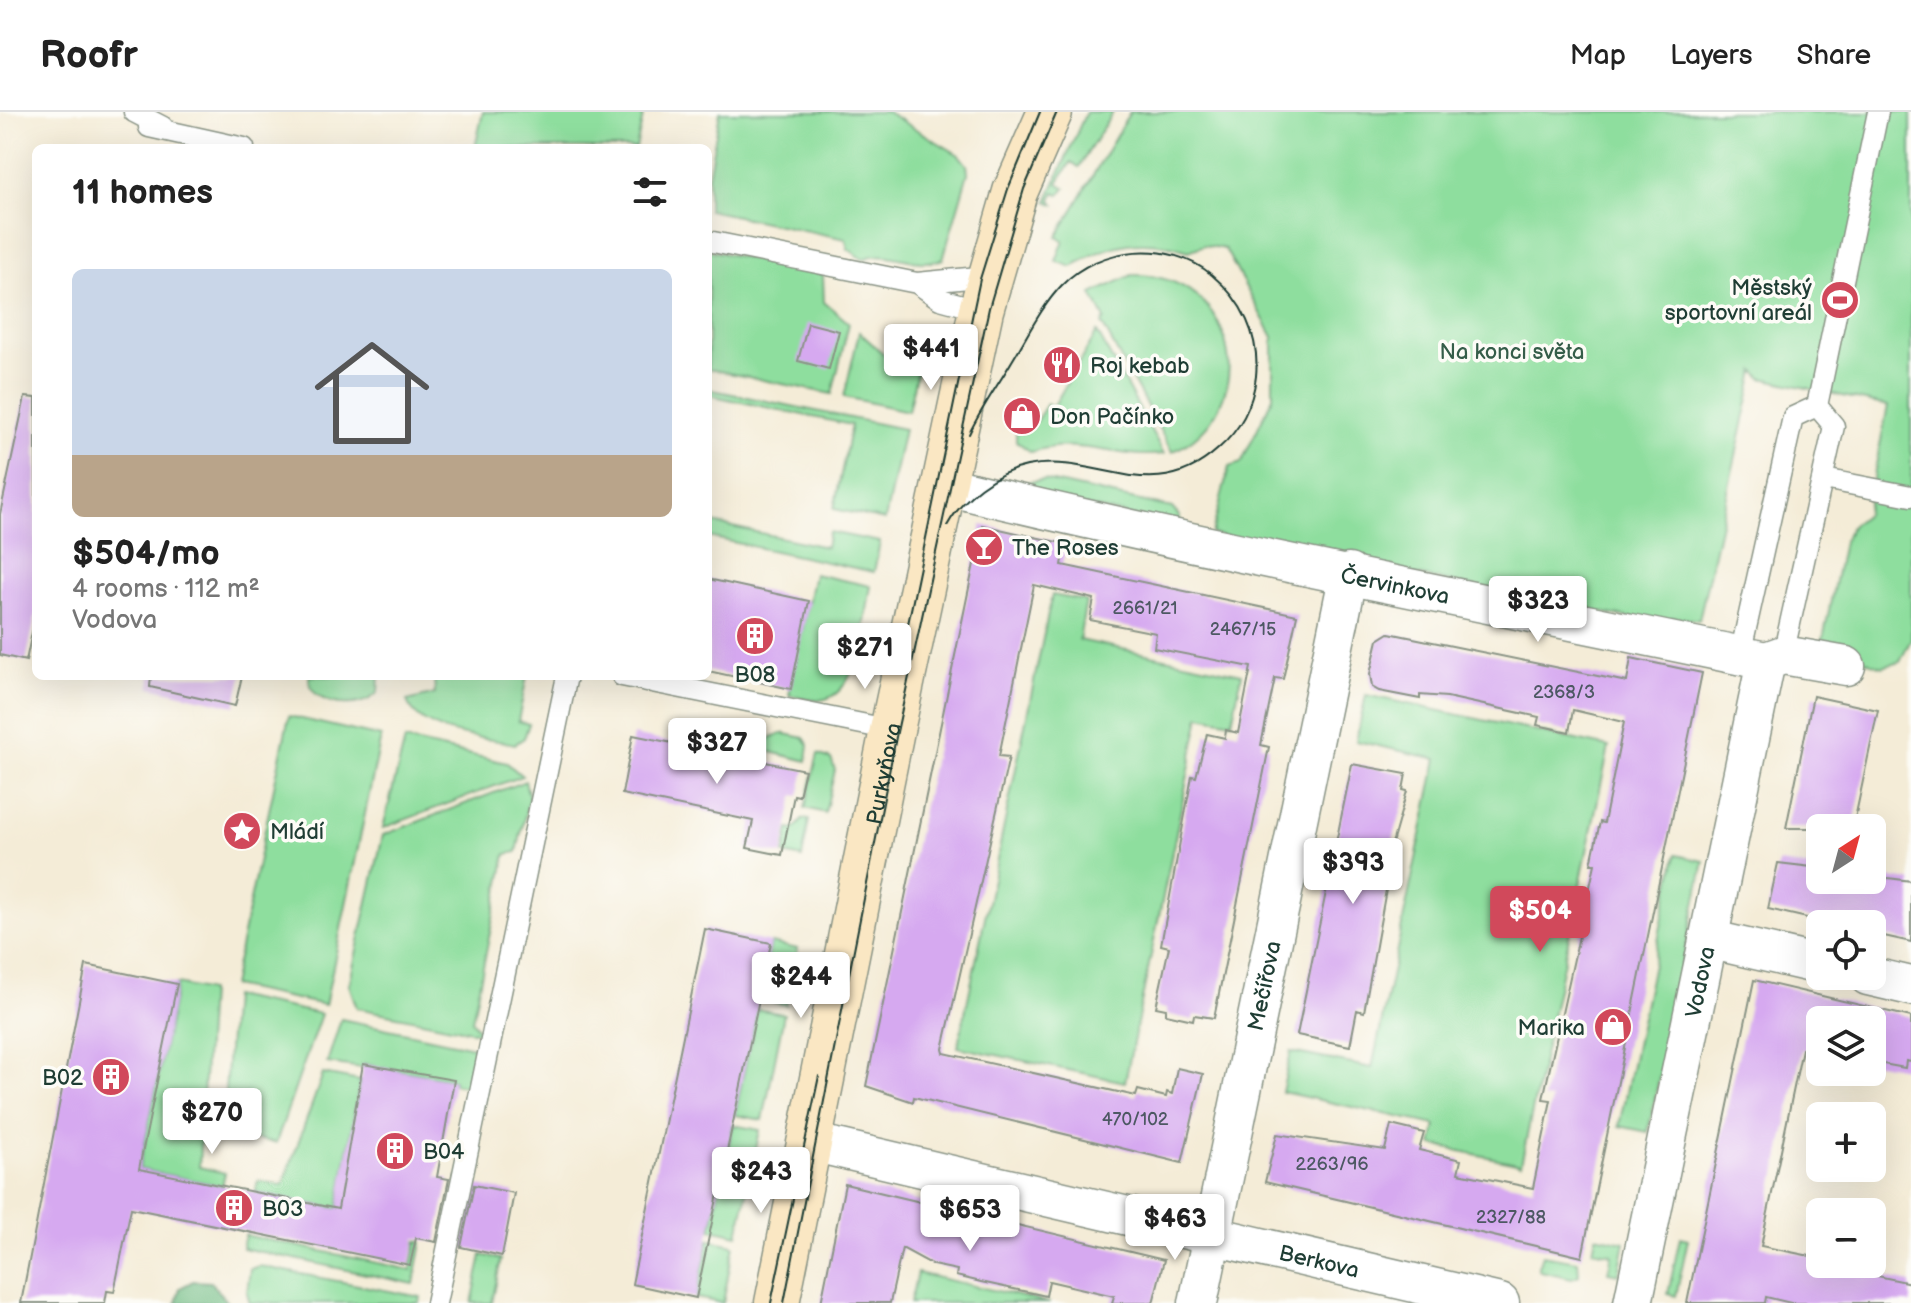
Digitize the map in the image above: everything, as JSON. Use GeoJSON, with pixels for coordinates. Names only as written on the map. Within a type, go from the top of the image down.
{"type":"FeatureCollection","features":[{"type":"Feature","properties":{"kind":"street","name":"Purkyňova"},"geometry":{"type":"LineString","coordinates":[[777,1303],[892,730],[985,293],[1015,192],[1050,112]]}},
{"type":"Feature","properties":{"kind":"street","name":"Červinkova"},"geometry":{"type":"LineString","coordinates":[[946,486],[1071,517],[1763,657],[1846,666]]}},
{"type":"Feature","properties":{"kind":"street","name":"Mečířova"},"geometry":{"type":"LineString","coordinates":[[1198,1303],[1349,573]]}},
{"type":"Feature","properties":{"kind":"street","name":"Vodova"},"geometry":{"type":"LineString","coordinates":[[1633,1303],[1763,657]]}},
{"type":"Feature","properties":{"kind":"street"},"geometry":{"type":"LineString","coordinates":[[1708,939],[1806,962]]}},
{"type":"Feature","properties":{"kind":"street"},"geometry":{"type":"LineString","coordinates":[[1886,980],[1911,986]]}},
{"type":"Feature","properties":{"kind":"street","name":"Berkova"},"geometry":{"type":"LineString","coordinates":[[811,1142],[1212,1233],[1500,1303]]}},
{"type":"Feature","properties":{"kind":"lane"},"geometry":{"type":"LineString","coordinates":[[134,112],[174,132]]}},
{"type":"Feature","properties":{"kind":"lane"},"geometry":{"type":"LineString","coordinates":[[1817,406],[1878,112]]}},
{"type":"Feature","properties":{"kind":"lane"},"geometry":{"type":"LineString","coordinates":[[149,127],[226,144]]}},
{"type":"Feature","properties":{"kind":"lane"},"geometry":{"type":"LineString","coordinates":[[712,242],[917,283],[985,293]]}},
{"type":"Feature","properties":{"kind":"lane"},"geometry":{"type":"LineString","coordinates":[[917,283],[940,299],[985,293]]}},
{"type":"Feature","properties":{"kind":"lane"},"geometry":{"type":"LineString","coordinates":[[1763,657],[1824,479],[1834,426],[1817,406]]}},
{"type":"Feature","properties":{"kind":"lane"},"geometry":{"type":"LineString","coordinates":[[1763,657],[1793,417],[1817,406]]}},
{"type":"Feature","properties":{"kind":"lane"},"geometry":{"type":"LineString","coordinates":[[1824,479],[1911,496]]}},
{"type":"Feature","properties":{"kind":"lane"},"geometry":{"type":"LineString","coordinates":[[436,1303],[566,680]]}},
{"type":"Feature","properties":{"kind":"lane"},"geometry":{"type":"LineString","coordinates":[[642,680],[892,730]]}},
{"type":"Feature","properties":{"kind":"green space"},"geometry":{"type":"Polygon","coordinates":[[[483,112],[644,112],[637,144],[476,144],[483,112]]]}},
{"type":"Feature","properties":{"kind":"green space"},"geometry":{"type":"Polygon","coordinates":[[[720,112],[887,112],[959,155],[967,165],[968,173],[943,259],[922,262],[883,255],[863,259],[848,249],[846,239],[712,211],[712,155],[720,112]]]}},
{"type":"Feature","properties":{"kind":"green space"},"geometry":{"type":"Polygon","coordinates":[[[1086,112],[1113,112],[1079,167],[1071,162],[1058,183],[1065,188],[1060,195],[1055,192],[1051,199],[1054,204],[1047,201],[1086,112]]]}},
{"type":"Feature","properties":{"kind":"green space","name":"Na konci světa"},"geometry":{"type":"Polygon","coordinates":[[[1130,112],[1911,112],[1911,639],[1900,662],[1882,667],[1822,644],[1843,542],[1851,526],[1866,514],[1888,406],[1762,378],[1755,371],[1699,620],[1672,617],[1670,626],[1212,534],[1229,467],[1241,463],[1273,397],[1273,337],[1225,249],[1204,245],[1189,251],[1158,244],[1128,244],[1100,252],[1072,267],[1056,261],[1064,240],[1057,237],[1130,112]]]}},
{"type":"Feature","properties":{"kind":"green space"},"geometry":{"type":"Polygon","coordinates":[[[712,251],[823,274],[824,302],[849,323],[832,394],[712,370],[712,251]]]}},
{"type":"Feature","properties":{"kind":"green space"},"geometry":{"type":"Polygon","coordinates":[[[1132,275],[1168,280],[1196,296],[1216,319],[1227,347],[1228,377],[1220,406],[1201,432],[1172,452],[1102,324],[1105,319],[1092,294],[1132,275]]]}},
{"type":"Feature","properties":{"kind":"green space"},"geometry":{"type":"Polygon","coordinates":[[[859,332],[886,356],[918,366],[908,411],[844,397],[859,332]]]}},
{"type":"Feature","properties":{"kind":"green space"},"geometry":{"type":"Polygon","coordinates":[[[1097,332],[1164,454],[1130,454],[1065,446],[1031,452],[1016,441],[1016,426],[1021,429],[1028,420],[1036,421],[1047,404],[1053,407],[1097,332]]]}},
{"type":"Feature","properties":{"kind":"green space"},"geometry":{"type":"Polygon","coordinates":[[[712,390],[904,429],[885,520],[834,509],[851,425],[712,396],[712,390]]]}},
{"type":"Feature","properties":{"kind":"green space"},"geometry":{"type":"Polygon","coordinates":[[[1044,480],[1172,508],[1179,516],[1181,526],[1013,491],[1027,482],[1044,480]]]}},
{"type":"Feature","properties":{"kind":"green space"},"geometry":{"type":"Polygon","coordinates":[[[712,523],[826,547],[829,532],[880,542],[874,572],[712,538],[712,523]]]}},
{"type":"Feature","properties":{"kind":"green space"},"geometry":{"type":"Polygon","coordinates":[[[814,574],[871,586],[863,634],[852,671],[844,685],[833,695],[820,700],[789,695],[814,574]]]}},
{"type":"Feature","properties":{"kind":"green space"},"geometry":{"type":"Polygon","coordinates":[[[1052,595],[1086,601],[1079,640],[1242,674],[1232,722],[1200,716],[1125,1082],[958,1047],[1052,595]]]}},
{"type":"Feature","properties":{"kind":"green space"},"geometry":{"type":"Polygon","coordinates":[[[310,680],[379,680],[378,692],[370,698],[349,704],[326,700],[311,687],[310,680]]]}},
{"type":"Feature","properties":{"kind":"green space"},"geometry":{"type":"Polygon","coordinates":[[[434,680],[526,680],[518,721],[529,724],[524,738],[515,744],[438,728],[414,712],[407,701],[435,694],[434,680]]]}},
{"type":"Feature","properties":{"kind":"green space"},"geometry":{"type":"Polygon","coordinates":[[[1366,695],[1609,747],[1521,1164],[1432,1145],[1436,1125],[1282,1092],[1291,1052],[1372,1068],[1437,759],[1356,741],[1366,695]]]}},
{"type":"Feature","properties":{"kind":"green space"},"geometry":{"type":"Polygon","coordinates":[[[289,716],[381,737],[325,1005],[232,986],[289,716]]]}},
{"type":"Feature","properties":{"kind":"green space"},"geometry":{"type":"Polygon","coordinates":[[[781,733],[804,738],[809,745],[807,761],[763,750],[770,738],[781,733]]]}},
{"type":"Feature","properties":{"kind":"green space"},"geometry":{"type":"Polygon","coordinates":[[[405,740],[507,763],[522,776],[383,828],[405,740]]]}},
{"type":"Feature","properties":{"kind":"green space"},"geometry":{"type":"Polygon","coordinates":[[[818,754],[831,759],[835,770],[825,813],[805,808],[818,754]]]}},
{"type":"Feature","properties":{"kind":"green space"},"geometry":{"type":"Polygon","coordinates":[[[525,781],[529,797],[517,852],[506,854],[472,1021],[481,1033],[357,1008],[349,985],[383,835],[525,781]]]}},
{"type":"Feature","properties":{"kind":"green space"},"geometry":{"type":"Polygon","coordinates":[[[803,819],[809,820],[802,858],[784,854],[789,829],[794,830],[803,819]]]}},
{"type":"Feature","properties":{"kind":"green space"},"geometry":{"type":"Polygon","coordinates":[[[1676,855],[1704,861],[1648,1132],[1619,1126],[1676,855]]]}},
{"type":"Feature","properties":{"kind":"green space"},"geometry":{"type":"Polygon","coordinates":[[[771,943],[798,949],[786,1005],[759,999],[771,943]]]}},
{"type":"Feature","properties":{"kind":"green space"},"geometry":{"type":"Polygon","coordinates":[[[177,984],[209,991],[199,1167],[225,1173],[222,1186],[139,1169],[177,984]]]}},
{"type":"Feature","properties":{"kind":"green space"},"geometry":{"type":"Polygon","coordinates":[[[232,996],[321,1014],[276,1143],[222,1132],[232,996]]]}},
{"type":"Feature","properties":{"kind":"green space"},"geometry":{"type":"Polygon","coordinates":[[[757,1009],[784,1014],[763,1120],[735,1115],[757,1009]]]}},
{"type":"Feature","properties":{"kind":"green space"},"geometry":{"type":"Polygon","coordinates":[[[341,1019],[478,1048],[470,1087],[454,1084],[454,1080],[364,1064],[362,1068],[327,1063],[341,1019]]]}},
{"type":"Feature","properties":{"kind":"green space"},"geometry":{"type":"Polygon","coordinates":[[[323,1074],[360,1081],[338,1209],[255,1193],[258,1181],[283,1185],[323,1074]]]}},
{"type":"Feature","properties":{"kind":"green space"},"geometry":{"type":"Polygon","coordinates":[[[733,1125],[760,1130],[738,1235],[711,1229],[733,1125]]]}},
{"type":"Feature","properties":{"kind":"green space"},"geometry":{"type":"Polygon","coordinates":[[[245,1235],[411,1270],[417,1241],[422,1242],[414,1284],[242,1248],[245,1235]]]}},
{"type":"Feature","properties":{"kind":"green space"},"geometry":{"type":"Polygon","coordinates":[[[1596,1236],[1625,1242],[1619,1274],[1608,1272],[1612,1254],[1593,1250],[1596,1236]]]}},
{"type":"Feature","properties":{"kind":"green space"},"geometry":{"type":"Polygon","coordinates":[[[1680,1237],[1688,1239],[1676,1296],[1668,1294],[1680,1237]]]}},
{"type":"Feature","properties":{"kind":"green space"},"geometry":{"type":"Polygon","coordinates":[[[709,1240],[734,1245],[723,1303],[696,1298],[709,1240]]]}},
{"type":"Feature","properties":{"kind":"green space"},"geometry":{"type":"Polygon","coordinates":[[[482,1255],[501,1259],[492,1303],[472,1303],[482,1255]]]}},
{"type":"Feature","properties":{"kind":"green space"},"geometry":{"type":"Polygon","coordinates":[[[1542,1255],[1578,1261],[1579,1275],[1572,1278],[1540,1271],[1538,1267],[1542,1255]]]}},
{"type":"Feature","properties":{"kind":"green space"},"geometry":{"type":"Polygon","coordinates":[[[259,1266],[421,1297],[420,1303],[250,1303],[247,1293],[250,1269],[259,1266]]]}},
{"type":"Feature","properties":{"kind":"green space"},"geometry":{"type":"Polygon","coordinates":[[[917,1273],[1050,1303],[910,1303],[917,1273]]]}},
{"type":"Feature","properties":{"kind":"green space"},"geometry":{"type":"Polygon","coordinates":[[[193,1281],[211,1282],[228,1303],[176,1303],[180,1288],[193,1281]]]}},
{"type":"Feature","properties":{"kind":"building"},"geometry":{"type":"Polygon","coordinates":[[[808,323],[839,331],[829,369],[798,361],[808,323]]]}},
{"type":"Feature","properties":{"kind":"building"},"geometry":{"type":"Polygon","coordinates":[[[25,397],[32,398],[32,632],[26,661],[0,655],[0,514],[25,397]]]}},
{"type":"Feature","properties":{"kind":"building"},"geometry":{"type":"Polygon","coordinates":[[[982,525],[1066,544],[1062,565],[1297,615],[1283,679],[1275,678],[1261,745],[1269,747],[1214,1018],[1194,1015],[1193,1020],[1166,1014],[1166,1009],[1156,1007],[1169,947],[1161,945],[1192,776],[1196,777],[1207,734],[1225,738],[1226,730],[1238,733],[1251,667],[1154,648],[1156,633],[1090,620],[1094,599],[1034,585],[999,756],[1009,757],[944,1053],[1136,1096],[1138,1090],[1166,1097],[1167,1092],[1172,1094],[1177,1068],[1203,1074],[1182,1163],[914,1097],[913,1102],[866,1086],[982,525]]]}},
{"type":"Feature","properties":{"kind":"building","name":"B08"},"geometry":{"type":"Polygon","coordinates":[[[712,580],[809,601],[791,689],[712,672],[712,580]]]}},
{"type":"Feature","properties":{"kind":"building"},"geometry":{"type":"Polygon","coordinates":[[[1389,633],[1627,682],[1631,658],[1702,673],[1582,1257],[1265,1182],[1277,1134],[1385,1150],[1391,1125],[1424,1133],[1419,1150],[1461,1160],[1458,1173],[1533,1188],[1551,1100],[1543,1099],[1595,864],[1591,864],[1600,822],[1604,823],[1624,722],[1573,710],[1569,732],[1537,725],[1539,717],[1447,697],[1420,695],[1420,699],[1379,691],[1372,687],[1370,674],[1378,640],[1389,633]]]}},
{"type":"Feature","properties":{"kind":"building"},"geometry":{"type":"Polygon","coordinates":[[[151,680],[241,680],[235,706],[150,687],[151,680]]]}},
{"type":"Feature","properties":{"kind":"building"},"geometry":{"type":"Polygon","coordinates":[[[1813,696],[1878,710],[1856,814],[1806,814],[1806,828],[1786,828],[1813,696]]]}},
{"type":"Feature","properties":{"kind":"building"},"geometry":{"type":"Polygon","coordinates":[[[633,735],[805,770],[799,796],[794,795],[782,855],[747,848],[753,821],[622,794],[633,735]]]}},
{"type":"Feature","properties":{"kind":"building"},"geometry":{"type":"Polygon","coordinates":[[[1352,764],[1406,774],[1403,790],[1407,791],[1387,861],[1391,862],[1364,1012],[1357,1010],[1350,1046],[1297,1035],[1352,764]]]}},
{"type":"Feature","properties":{"kind":"building"},"geometry":{"type":"Polygon","coordinates":[[[1778,863],[1806,866],[1806,894],[1886,894],[1886,878],[1911,881],[1911,942],[1886,936],[1886,910],[1806,910],[1806,918],[1768,909],[1778,863]]]}},
{"type":"Feature","properties":{"kind":"building"},"geometry":{"type":"Polygon","coordinates":[[[705,929],[771,943],[696,1298],[632,1284],[705,929]]]}},
{"type":"Feature","properties":{"kind":"building"},"geometry":{"type":"Polygon","coordinates":[[[86,965],[177,984],[139,1169],[338,1209],[363,1064],[454,1080],[437,1177],[449,1179],[436,1242],[416,1238],[410,1265],[131,1208],[114,1292],[107,1291],[105,1303],[21,1303],[86,965]]]}},
{"type":"Feature","properties":{"kind":"building"},"geometry":{"type":"Polygon","coordinates":[[[1754,980],[1864,1006],[1806,1006],[1806,1050],[1802,1049],[1761,1246],[1806,1255],[1806,1278],[1886,1278],[1911,1283],[1911,1303],[1791,1303],[1766,1297],[1765,1303],[1687,1303],[1754,980]]]}},
{"type":"Feature","properties":{"kind":"building"},"geometry":{"type":"Polygon","coordinates":[[[1886,1011],[1911,1017],[1911,1062],[1906,1061],[1905,1068],[1886,1065],[1886,1011]]]}},
{"type":"Feature","properties":{"kind":"building"},"geometry":{"type":"Polygon","coordinates":[[[845,1184],[1164,1260],[1153,1303],[1112,1303],[1114,1296],[1049,1281],[1046,1296],[981,1282],[956,1276],[957,1270],[933,1265],[902,1248],[890,1303],[821,1303],[845,1184]]]}},
{"type":"Feature","properties":{"kind":"building"},"geometry":{"type":"Polygon","coordinates":[[[474,1185],[514,1193],[502,1256],[461,1247],[474,1185]]]}},
{"type":"Feature","properties":{"kind":"tram line"},"geometry":{"type":"LineString","coordinates":[[898,672],[980,279],[1008,189],[1040,112]]}},
{"type":"Feature","properties":{"kind":"tram line"},"geometry":{"type":"LineString","coordinates":[[784,1303],[897,732],[989,308],[1024,189],[1057,112]]}},
{"type":"Feature","properties":{"kind":"tram line"},"geometry":{"type":"LineString","coordinates":[[947,526],[962,505],[991,480],[1027,466],[1053,463],[1147,477],[1170,475],[1193,467],[1226,442],[1248,407],[1256,376],[1252,333],[1232,296],[1195,263],[1156,252],[1115,255],[1095,262],[1062,285],[1048,302],[969,434]]}},
{"type":"Feature","properties":{"kind":"tram line"},"geometry":{"type":"LineString","coordinates":[[771,1303],[819,1076]]}},
{"type":"Feature","properties":{"kind":"place","name":"Městský sportovní areál"},"geometry":{"type":"Point","coordinates":[1840,300]}},
{"type":"Feature","properties":{"kind":"place","name":"Roj kebab"},"geometry":{"type":"Point","coordinates":[1062,365]}},
{"type":"Feature","properties":{"kind":"place","name":"Don Pačínko"},"geometry":{"type":"Point","coordinates":[1022,416]}},
{"type":"Feature","properties":{"kind":"place","name":"The Roses"},"geometry":{"type":"Point","coordinates":[984,547]}},
{"type":"Feature","properties":{"kind":"place","name":"B08"},"geometry":{"type":"Point","coordinates":[755,636]}},
{"type":"Feature","properties":{"kind":"place","name":"Mládí"},"geometry":{"type":"Point","coordinates":[242,831]}},
{"type":"Feature","properties":{"kind":"place","name":"Marika"},"geometry":{"type":"Point","coordinates":[1613,1027]}},
{"type":"Feature","properties":{"kind":"place","name":"B02"},"geometry":{"type":"Point","coordinates":[111,1077]}},
{"type":"Feature","properties":{"kind":"place","name":"B04"},"geometry":{"type":"Point","coordinates":[395,1151]}},
{"type":"Feature","properties":{"kind":"place","name":"B03"},"geometry":{"type":"Point","coordinates":[234,1208]}}]}
